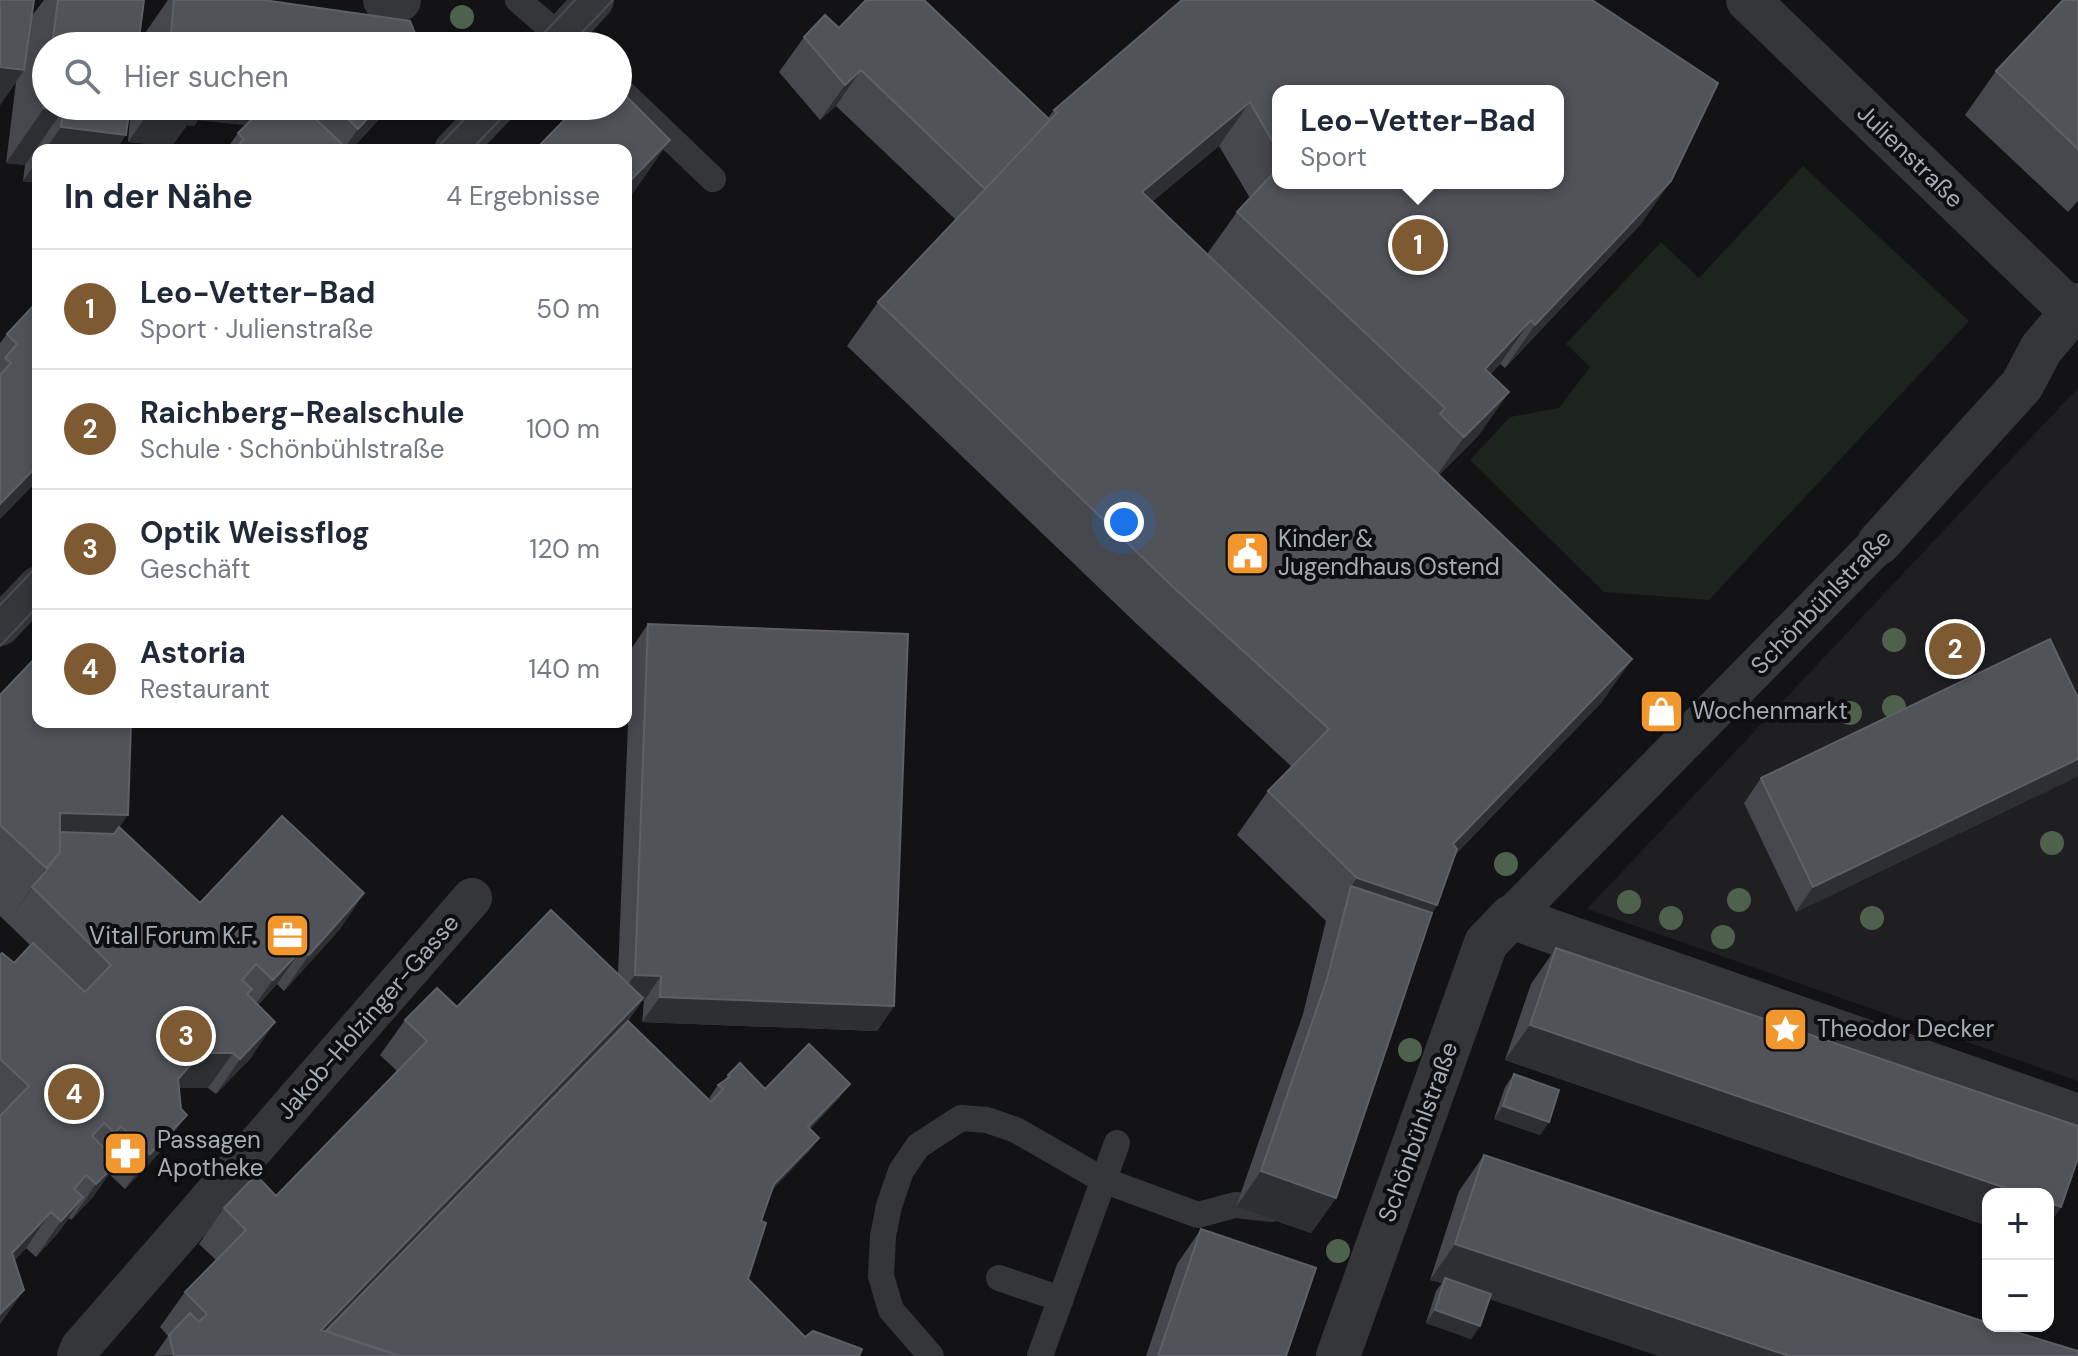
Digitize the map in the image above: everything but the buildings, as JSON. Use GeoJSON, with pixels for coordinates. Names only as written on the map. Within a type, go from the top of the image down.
{"type":"FeatureCollection","features":[{"type":"Feature","properties":{"kind":"street"},"geometry":{"type":"LineString","coordinates":[[385,0],[399,0]]}},
{"type":"Feature","properties":{"kind":"street"},"geometry":{"type":"LineString","coordinates":[[569,32],[594,0]]}},
{"type":"Feature","properties":{"kind":"street","name":"Julienstraße"},"geometry":{"type":"LineString","coordinates":[[1748,0],[2075,309]]}},
{"type":"Feature","properties":{"kind":"street"},"geometry":{"type":"LineString","coordinates":[[460,144],[483,120]]}},
{"type":"Feature","properties":{"kind":"street","name":"Schönbühlstraße"},"geometry":{"type":"LineString","coordinates":[[1338,1356],[1486,943],[1879,543],[2022,385],[2041,349],[2075,309]]}},
{"type":"Feature","properties":{"kind":"street"},"geometry":{"type":"LineString","coordinates":[[0,626],[32,592]]}},
{"type":"Feature","properties":{"kind":"street","name":"Jakob-Holzinger-Gasse"},"geometry":{"type":"LineString","coordinates":[[77,1356],[80,1348],[472,898]]}},
{"type":"Feature","properties":{"kind":"street"},"geometry":{"type":"LineString","coordinates":[[1511,917],[2078,1116]]}},
{"type":"Feature","properties":{"kind":"lane"},"geometry":{"type":"LineString","coordinates":[[518,0],[550,32]]}},
{"type":"Feature","properties":{"kind":"lane"},"geometry":{"type":"LineString","coordinates":[[632,101],[713,179]]}},
{"type":"Feature","properties":{"kind":"lane"},"geometry":{"type":"LineString","coordinates":[[931,1356],[891,1310],[881,1276],[883,1236],[901,1171],[918,1146],[961,1118],[987,1120],[1016,1130],[1103,1180],[1198,1215],[1235,1205],[1280,1210],[1285,1195]]}},
{"type":"Feature","properties":{"kind":"lane"},"geometry":{"type":"LineString","coordinates":[[1040,1356],[1117,1143]]}},
{"type":"Feature","properties":{"kind":"lane"},"geometry":{"type":"LineString","coordinates":[[999,1278],[1061,1299]]}},
{"type":"Feature","properties":{"kind":"shaded area"},"geometry":{"type":"Polygon","coordinates":[[[1803,166],[1969,321],[1709,600],[1604,592],[1470,460],[1510,417],[1559,408],[1590,367],[1566,344],[1661,242],[1699,278],[1803,166]]]}},
{"type":"Feature","properties":{"kind":"shaded area"},"geometry":{"type":"Polygon","coordinates":[[[2078,388],[2078,1081],[1587,909],[2078,388]]]}},
{"type":"Feature","properties":{"kind":"tram line"},"geometry":{"type":"LineString","coordinates":[[545,32],[575,0]]}},
{"type":"Feature","properties":{"kind":"tram line"},"geometry":{"type":"LineString","coordinates":[[582,32],[613,0]]}},
{"type":"Feature","properties":{"kind":"tram line"},"geometry":{"type":"LineString","coordinates":[[441,144],[464,120]]}},
{"type":"Feature","properties":{"kind":"tram line"},"geometry":{"type":"LineString","coordinates":[[477,144],[500,120]]}},
{"type":"Feature","properties":{"kind":"tram line"},"geometry":{"type":"LineString","coordinates":[[0,605],[32,571]]}},
{"type":"Feature","properties":{"kind":"tram line"},"geometry":{"type":"LineString","coordinates":[[0,646],[32,612]]}},
{"type":"Feature","properties":{"kind":"place","name":"Leo-Vetter-Bad"},"geometry":{"type":"Point","coordinates":[1418,245]}},
{"type":"Feature","properties":{"kind":"place","name":"Kinder & Jugendhaus Ostend"},"geometry":{"type":"Point","coordinates":[1247,553]}},
{"type":"Feature","properties":{"kind":"place","name":"Raichberg-Realschule"},"geometry":{"type":"Point","coordinates":[1955,649]}},
{"type":"Feature","properties":{"kind":"place","name":"Wochenmarkt"},"geometry":{"type":"Point","coordinates":[1661,711]}},
{"type":"Feature","properties":{"kind":"place","name":"Vital Forum K.F."},"geometry":{"type":"Point","coordinates":[288,936]}},
{"type":"Feature","properties":{"kind":"place","name":"Theodor Decker"},"geometry":{"type":"Point","coordinates":[1786,1029]}},
{"type":"Feature","properties":{"kind":"place","name":"Optik Weissflog"},"geometry":{"type":"Point","coordinates":[186,1036]}},
{"type":"Feature","properties":{"kind":"place","name":"Astoria"},"geometry":{"type":"Point","coordinates":[74,1094]}},
{"type":"Feature","properties":{"kind":"place","name":"Passagen Apotheke"},"geometry":{"type":"Point","coordinates":[126,1154]}}]}
